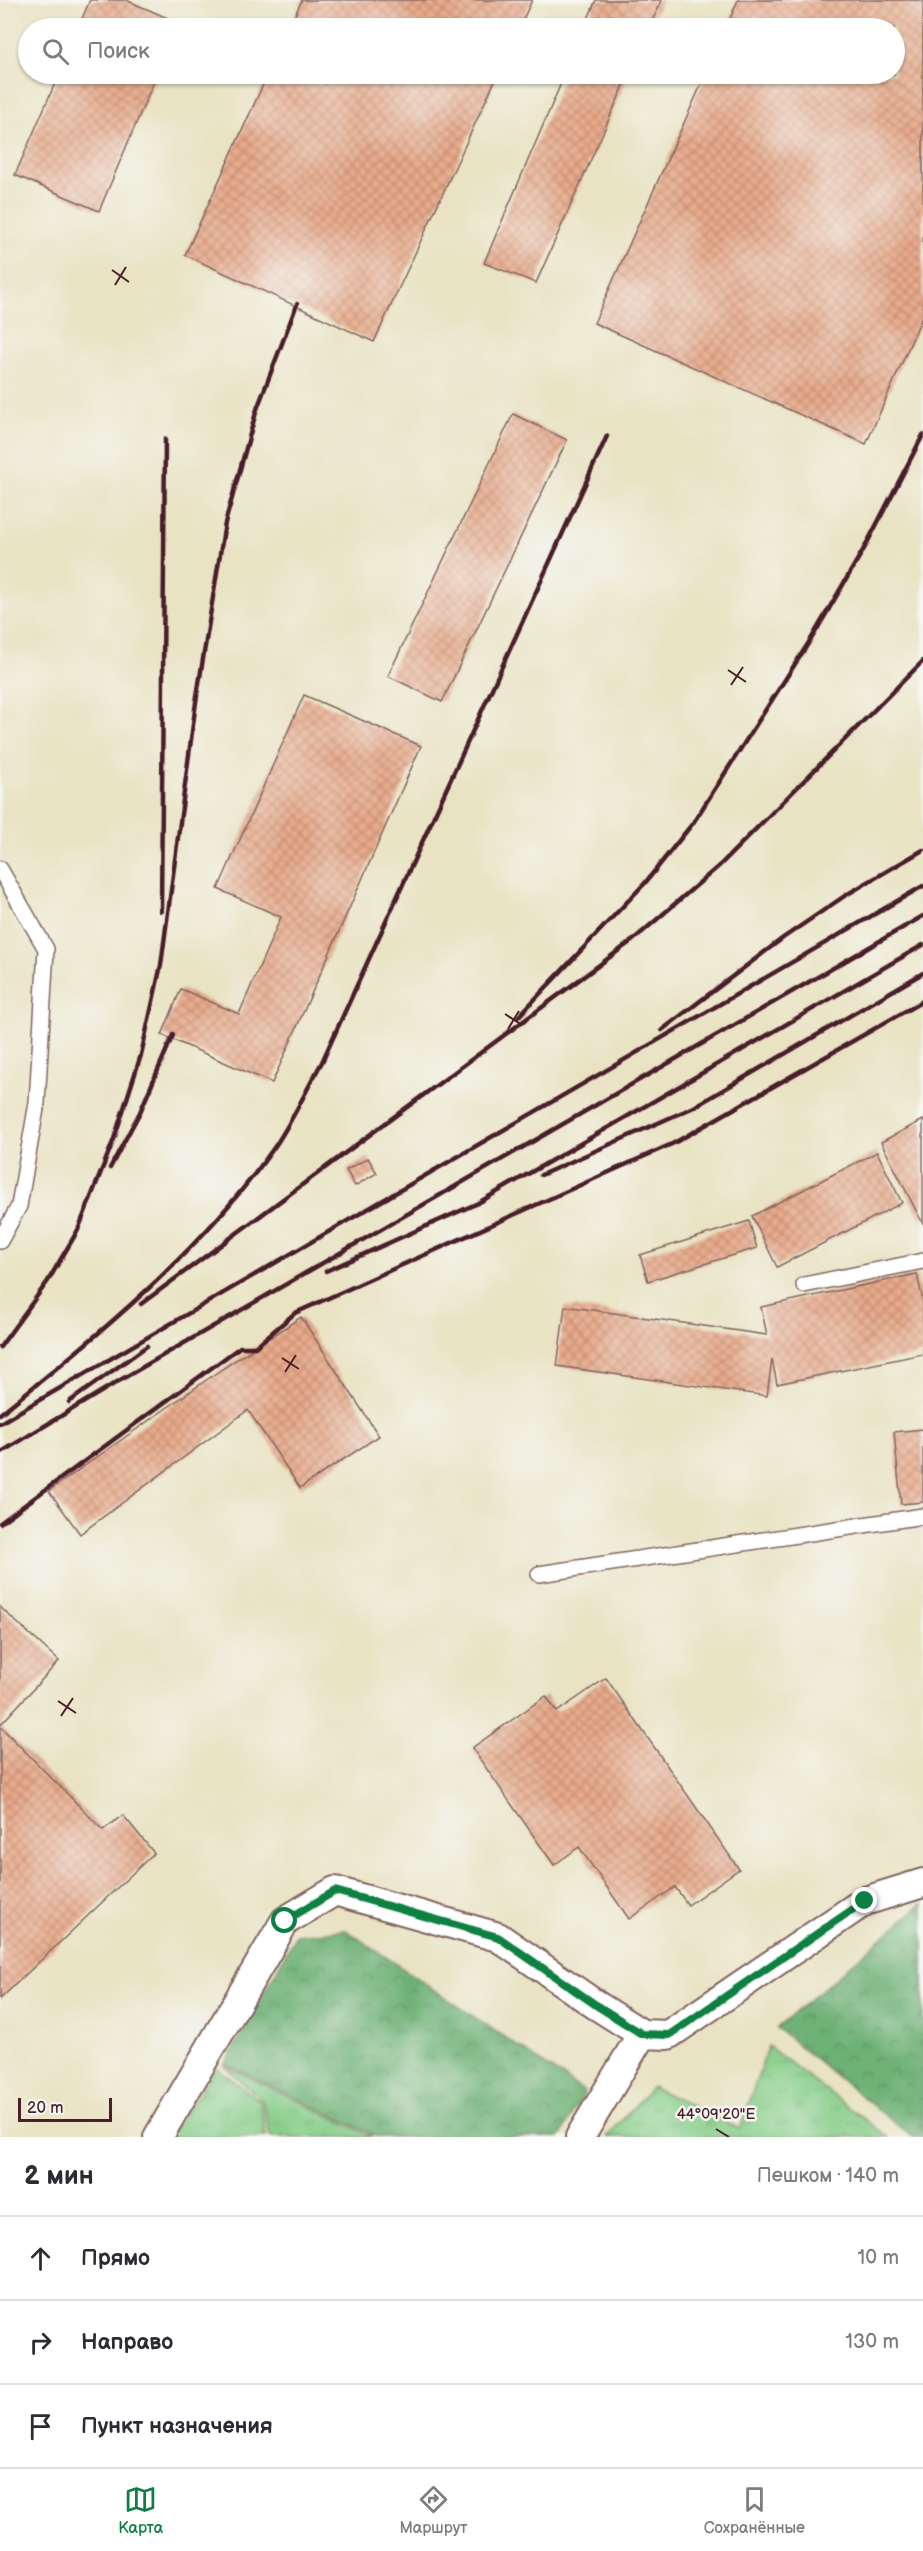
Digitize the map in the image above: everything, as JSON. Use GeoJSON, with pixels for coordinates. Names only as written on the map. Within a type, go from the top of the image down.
{"type":"FeatureCollection","features":[{"type":"Feature","properties":{"kind":"street"},"geometry":{"type":"LineString","coordinates":[[158,2137],[285,1921],[335,1891],[498,1937],[642,2034],[669,2035],[865,1901],[923,1883]]}},
{"type":"Feature","properties":{"kind":"street"},"geometry":{"type":"LineString","coordinates":[[580,2137],[642,2034]]}},
{"type":"Feature","properties":{"kind":"lane"},"geometry":{"type":"LineString","coordinates":[[0,868],[45,949],[37,1102],[19,1206],[0,1241]]}},
{"type":"Feature","properties":{"kind":"lane"},"geometry":{"type":"LineString","coordinates":[[804,1285],[923,1261]]}},
{"type":"Feature","properties":{"kind":"lane"},"geometry":{"type":"LineString","coordinates":[[539,1574],[923,1516]]}},
{"type":"Feature","properties":{"kind":"green space"},"geometry":{"type":"Polygon","coordinates":[[[923,1903],[923,2137],[912,2137],[777,2028],[923,1903]]]}},
{"type":"Feature","properties":{"kind":"green space"},"geometry":{"type":"Polygon","coordinates":[[[346,1930],[585,2092],[560,2137],[378,2137],[225,2064],[296,1935],[346,1930]]]}},
{"type":"Feature","properties":{"kind":"green space"},"geometry":{"type":"Polygon","coordinates":[[[768,2046],[888,2137],[607,2137],[652,2087],[740,2129],[768,2046]]]}},
{"type":"Feature","properties":{"kind":"green space"},"geometry":{"type":"Polygon","coordinates":[[[223,2065],[373,2137],[270,2137],[263,2101],[223,2065]]]}},
{"type":"Feature","properties":{"kind":"green space"},"geometry":{"type":"Polygon","coordinates":[[[216,2067],[261,2102],[266,2137],[169,2137],[216,2067]]]}},
{"type":"Feature","properties":{"kind":"building"},"geometry":{"type":"Polygon","coordinates":[[[90,0],[126,0],[167,18],[82,18],[90,0]]]}},
{"type":"Feature","properties":{"kind":"building"},"geometry":{"type":"Polygon","coordinates":[[[302,0],[532,0],[524,18],[294,18],[302,0]]]}},
{"type":"Feature","properties":{"kind":"building"},"geometry":{"type":"Polygon","coordinates":[[[596,0],[662,0],[654,18],[588,18],[596,0]]]}},
{"type":"Feature","properties":{"kind":"building"},"geometry":{"type":"Polygon","coordinates":[[[738,0],[923,0],[923,315],[866,444],[594,323],[702,84],[905,84],[905,18],[730,18],[738,0]]]}},
{"type":"Feature","properties":{"kind":"building"},"geometry":{"type":"Polygon","coordinates":[[[55,84],[153,84],[99,211],[15,175],[55,84]]]}},
{"type":"Feature","properties":{"kind":"building"},"geometry":{"type":"Polygon","coordinates":[[[263,84],[493,84],[374,342],[185,255],[263,84]]]}},
{"type":"Feature","properties":{"kind":"building"},"geometry":{"type":"Polygon","coordinates":[[[561,84],[625,84],[536,283],[484,263],[561,84]]]}},
{"type":"Feature","properties":{"kind":"building"},"geometry":{"type":"Polygon","coordinates":[[[513,414],[567,440],[442,702],[388,676],[513,414]]]}},
{"type":"Feature","properties":{"kind":"building"},"geometry":{"type":"Polygon","coordinates":[[[304,695],[421,746],[272,1083],[162,1035],[181,989],[239,1014],[281,917],[218,889],[304,695]]]}},
{"type":"Feature","properties":{"kind":"building"},"geometry":{"type":"Polygon","coordinates":[[[923,1120],[923,1224],[881,1142],[923,1120]]]}},
{"type":"Feature","properties":{"kind":"building"},"geometry":{"type":"Polygon","coordinates":[[[877,1152],[902,1203],[777,1267],[752,1216],[877,1152]]]}},
{"type":"Feature","properties":{"kind":"building"},"geometry":{"type":"Polygon","coordinates":[[[368,1158],[377,1173],[355,1186],[346,1170],[368,1158]]]}},
{"type":"Feature","properties":{"kind":"building"},"geometry":{"type":"Polygon","coordinates":[[[749,1221],[757,1248],[648,1281],[640,1255],[749,1221]]]}},
{"type":"Feature","properties":{"kind":"building"},"geometry":{"type":"Polygon","coordinates":[[[917,1274],[923,1301],[923,1354],[777,1384],[772,1359],[767,1396],[557,1366],[565,1306],[767,1335],[761,1307],[917,1274]]]}},
{"type":"Feature","properties":{"kind":"building"},"geometry":{"type":"Polygon","coordinates":[[[301,1317],[379,1436],[300,1488],[248,1410],[80,1534],[49,1491],[222,1369],[301,1317]]]}},
{"type":"Feature","properties":{"kind":"building"},"geometry":{"type":"Polygon","coordinates":[[[923,1429],[923,1502],[901,1504],[894,1432],[923,1429]]]}},
{"type":"Feature","properties":{"kind":"building"},"geometry":{"type":"Polygon","coordinates":[[[0,1607],[59,1661],[0,1725],[0,1607]]]}},
{"type":"Feature","properties":{"kind":"building"},"geometry":{"type":"Polygon","coordinates":[[[606,1678],[739,1869],[688,1905],[675,1887],[629,1919],[579,1847],[554,1865],[472,1748],[546,1696],[557,1712],[606,1678]]]}},
{"type":"Feature","properties":{"kind":"building"},"geometry":{"type":"Polygon","coordinates":[[[0,1726],[103,1830],[123,1815],[154,1853],[0,1999],[0,1726]]]}},
{"type":"Feature","properties":{"kind":"railway"},"geometry":{"type":"LineString","coordinates":[[0,1347],[48,1281],[78,1230],[114,1139],[141,1055],[161,965],[196,702],[225,523],[257,409],[297,304]]}},
{"type":"Feature","properties":{"kind":"railway"},"geometry":{"type":"LineString","coordinates":[[518,1017],[645,883],[693,823],[813,636],[865,547],[923,435]]}},
{"type":"Feature","properties":{"kind":"railway"},"geometry":{"type":"LineString","coordinates":[[0,1414],[110,1323],[180,1258],[244,1187],[280,1139],[322,1062],[607,436]]}},
{"type":"Feature","properties":{"kind":"railway"},"geometry":{"type":"LineString","coordinates":[[161,911],[165,439]]}},
{"type":"Feature","properties":{"kind":"railway"},"geometry":{"type":"LineString","coordinates":[[141,1304],[633,940],[720,865],[923,661]]}},
{"type":"Feature","properties":{"kind":"railway"},"geometry":{"type":"LineString","coordinates":[[662,1030],[783,938],[846,895],[923,850]]}},
{"type":"Feature","properties":{"kind":"railway"},"geometry":{"type":"LineString","coordinates":[[0,1423],[923,886]]}},
{"type":"Feature","properties":{"kind":"railway"},"geometry":{"type":"LineString","coordinates":[[0,1453],[122,1379],[923,916]]}},
{"type":"Feature","properties":{"kind":"railway"},"geometry":{"type":"LineString","coordinates":[[326,1271],[478,1203],[923,945]]}},
{"type":"Feature","properties":{"kind":"railway"},"geometry":{"type":"LineString","coordinates":[[541,1175],[694,1107],[923,973]]}},
{"type":"Feature","properties":{"kind":"railway"},"geometry":{"type":"LineString","coordinates":[[0,1523],[240,1347],[255,1347],[295,1313],[674,1143],[923,1001]]}},
{"type":"Feature","properties":{"kind":"railway"},"geometry":{"type":"LineString","coordinates":[[110,1168],[140,1112],[173,1035]]}},
{"type":"Feature","properties":{"kind":"railway"},"geometry":{"type":"LineString","coordinates":[[69,1402],[147,1346]]}},
{"type":"Feature","properties":{"kind":"route"},"geometry":{"type":"LineString","coordinates":[[285,1921],[335,1891],[498,1937],[642,2034],[669,2035],[865,1901]]}}]}
